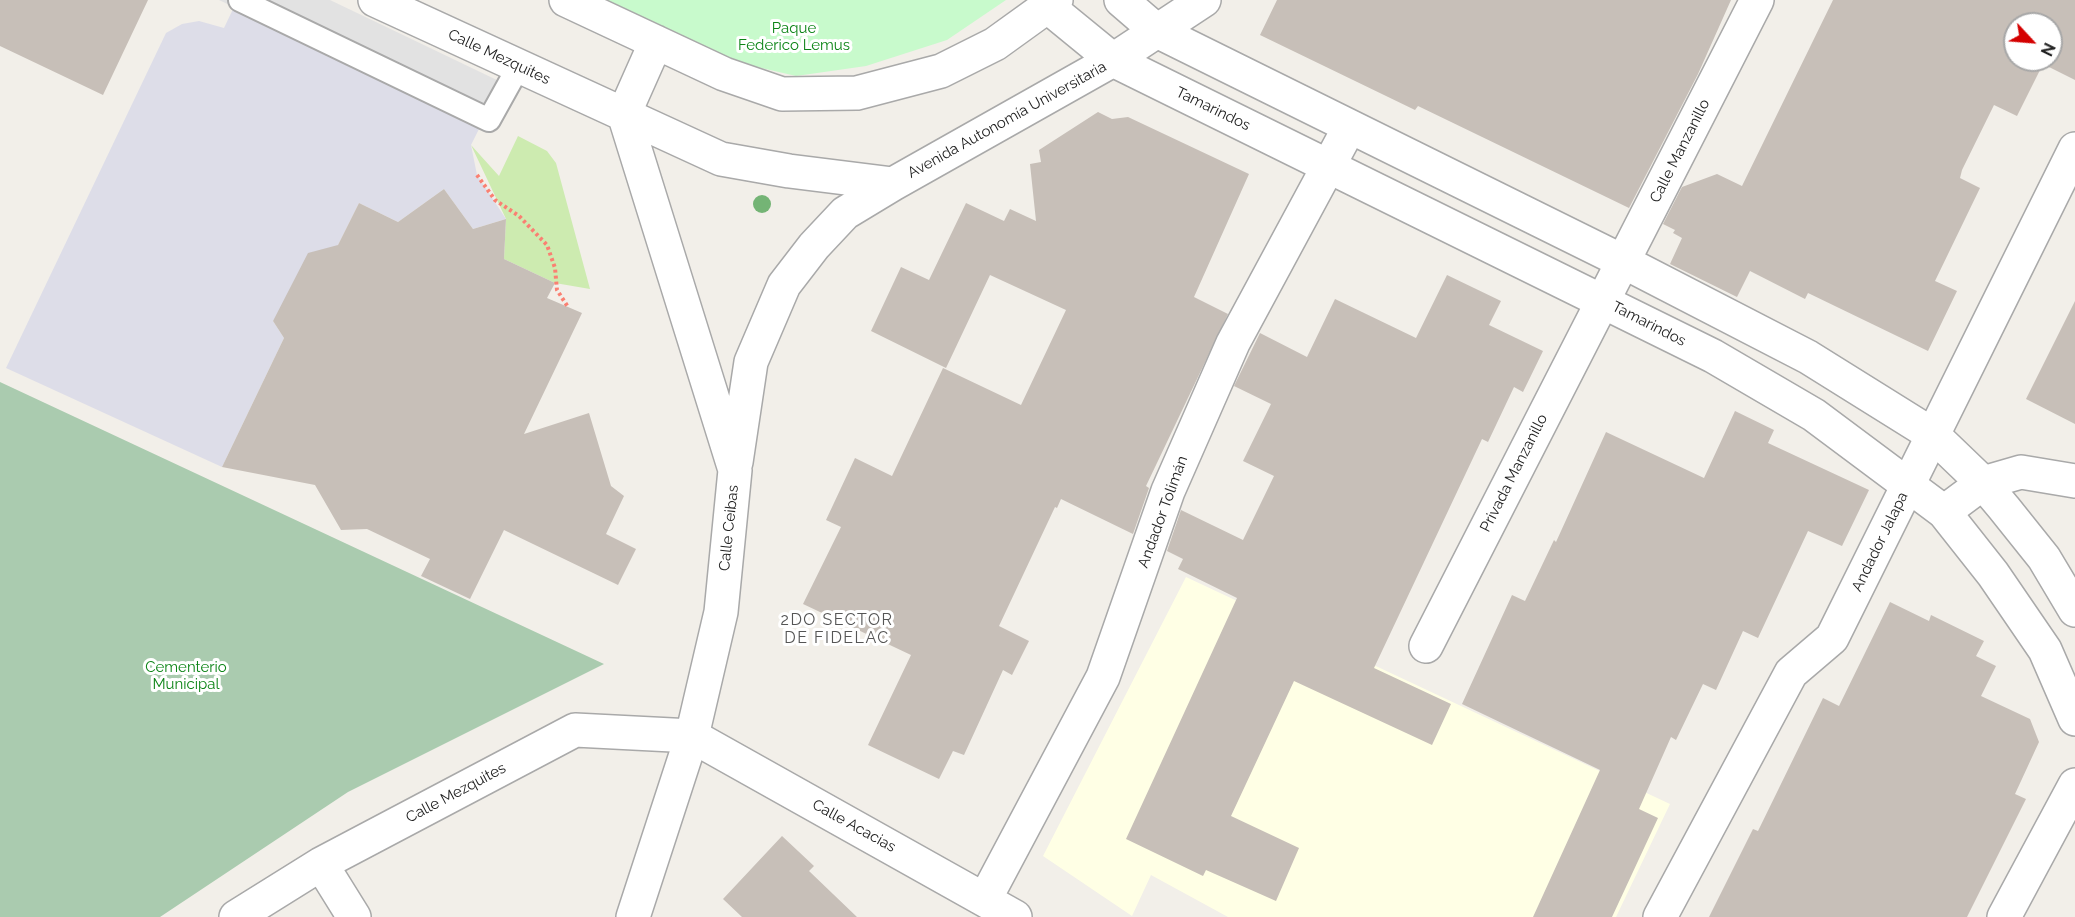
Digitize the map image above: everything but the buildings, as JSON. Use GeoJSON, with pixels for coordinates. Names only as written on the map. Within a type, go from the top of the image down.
{"type":"FeatureCollection","features":[{"type":"Feature","properties":{"kind":"street","name":"Calle Mezquites"},"geometry":{"type":"LineString","coordinates":[[375,0],[624,114]]}},
{"type":"Feature","properties":{"kind":"street"},"geometry":{"type":"LineString","coordinates":[[566,0],[724,74],[782,94],[857,93],[941,71],[995,44],[1051,3]]}},
{"type":"Feature","properties":{"kind":"street"},"geometry":{"type":"LineString","coordinates":[[1121,0],[1157,31],[1624,262],[1808,357],[1933,435],[1983,483],[2044,558],[2075,610]]}},
{"type":"Feature","properties":{"kind":"street","name":"Avenida Autonomía Universitaria"},"geometry":{"type":"LineString","coordinates":[[624,114],[721,159],[789,171],[893,184],[1113,60],[1204,0]]}},
{"type":"Feature","properties":{"kind":"street","name":"Calle Manzanillo"},"geometry":{"type":"LineString","coordinates":[[1602,301],[1624,262],[1756,0]]}},
{"type":"Feature","properties":{"kind":"street","name":"Tamarindos"},"geometry":{"type":"LineString","coordinates":[[1051,3],[1113,60],[1713,356],[1815,415],[1944,512],[1993,574],[2045,650],[2075,719]]}},
{"type":"Feature","properties":{"kind":"street"},"geometry":{"type":"LineString","coordinates":[[624,114],[656,42]]}},
{"type":"Feature","properties":{"kind":"street","name":"Calle Ceibas"},"geometry":{"type":"LineString","coordinates":[[624,114],[735,470],[721,612],[692,736],[633,917]]}},
{"type":"Feature","properties":{"kind":"street","name":"Andador Tolimán"},"geometry":{"type":"LineString","coordinates":[[985,899],[1103,678],[1168,491],[1233,343],[1350,128]]}},
{"type":"Feature","properties":{"kind":"street","name":"Andador Jalapa"},"geometry":{"type":"LineString","coordinates":[[1660,917],[1791,673],[1832,639],[2075,149]]}},
{"type":"Feature","properties":{"kind":"street"},"geometry":{"type":"LineString","coordinates":[[735,470],[751,362],[784,285],[814,246],[845,213],[893,184]]}},
{"type":"Feature","properties":{"kind":"street","name":"Privada Manzanillo"},"geometry":{"type":"LineString","coordinates":[[1426,646],[1602,301]]}},
{"type":"Feature","properties":{"kind":"street"},"geometry":{"type":"LineString","coordinates":[[1944,512],[1983,483],[2021,472],[2075,481]]}},
{"type":"Feature","properties":{"kind":"street","name":"Calle Mezquites"},"geometry":{"type":"LineString","coordinates":[[236,917],[321,864],[575,730],[692,736]]}},
{"type":"Feature","properties":{"kind":"street","name":"Calle Acacias"},"geometry":{"type":"LineString","coordinates":[[692,736],[1015,917]]}},
{"type":"Feature","properties":{"kind":"street"},"geometry":{"type":"LineString","coordinates":[[2004,917],[2075,785]]}},
{"type":"Feature","properties":{"kind":"street"},"geometry":{"type":"LineString","coordinates":[[321,864],[354,917]]}},
{"type":"Feature","properties":{"kind":"lane"},"geometry":{"type":"LineString","coordinates":[[240,0],[489,120],[519,66]]}},
{"type":"Feature","properties":{"kind":"path"},"geometry":{"type":"LineString","coordinates":[[477,176],[495,200],[519,216],[547,245],[555,268],[557,290],[568,307]]}},
{"type":"Feature","properties":{"kind":"shaded area"},"geometry":{"type":"Polygon","coordinates":[[[219,0],[330,0],[501,82],[481,125],[219,0]]]}},
{"type":"Feature","properties":{"kind":"shaded area"},"geometry":{"type":"Polygon","coordinates":[[[234,7],[481,125],[471,145],[477,175],[506,219],[473,229],[444,189],[398,222],[359,203],[338,245],[273,321],[284,338],[222,467],[6,368],[166,33],[182,24],[199,21],[224,28],[234,7]]]}},
{"type":"Feature","properties":{"kind":"shaded area"},"geometry":{"type":"Polygon","coordinates":[[[1186,577],[1670,804],[1616,917],[1228,917],[1151,875],[1132,916],[1043,856],[1186,577]]]}},
{"type":"Feature","properties":{"kind":"green space","name":"Paque Federico Lemus"},"geometry":{"type":"Polygon","coordinates":[[[602,0],[1006,0],[947,40],[866,66],[796,76],[727,60],[602,0]]]}},
{"type":"Feature","properties":{"kind":"green space"},"geometry":{"type":"Polygon","coordinates":[[[518,136],[547,151],[556,163],[590,289],[555,283],[504,259],[506,219],[471,145],[499,176],[518,136]]]}},
{"type":"Feature","properties":{"kind":"green space","name":"Cementerio Municipal"},"geometry":{"type":"Polygon","coordinates":[[[0,382],[604,664],[348,792],[160,917],[0,917],[0,382]]]}},
{"type":"Feature","properties":{"kind":"district","name":"2DO SECTOR DE FIDELAC"},"geometry":{"type":"Point","coordinates":[837,629]}}]}
